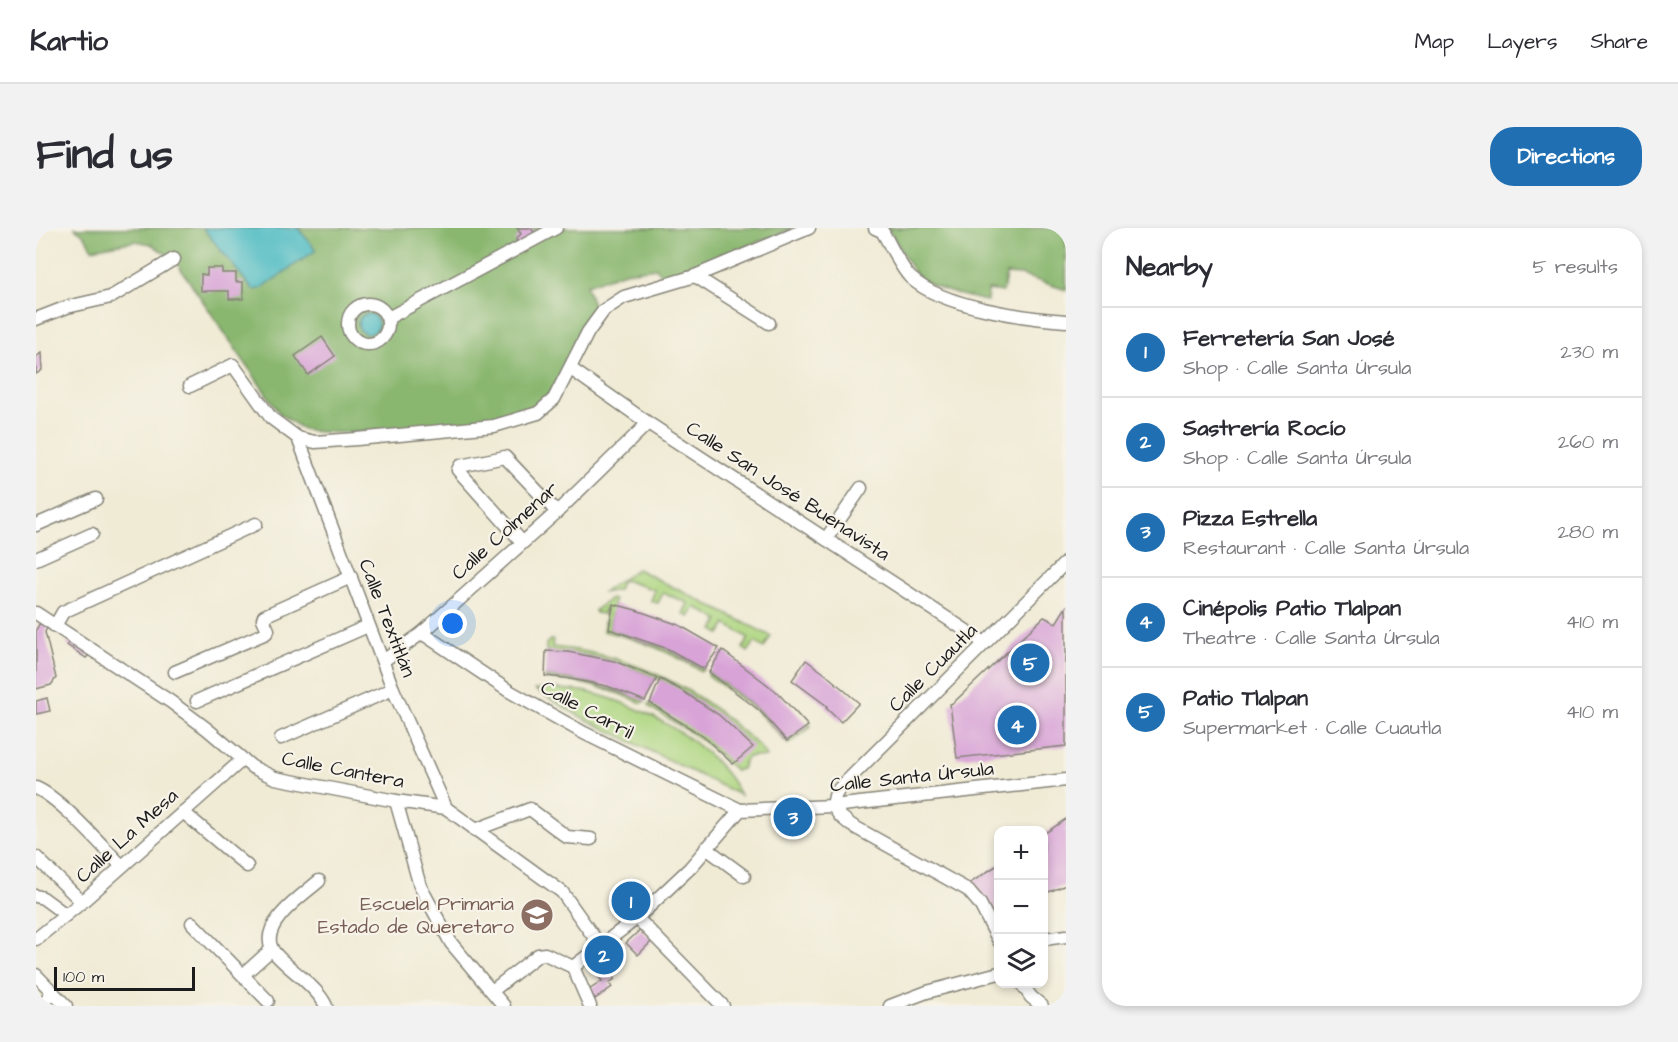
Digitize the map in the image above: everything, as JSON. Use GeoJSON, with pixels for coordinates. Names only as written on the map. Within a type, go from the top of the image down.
{"type":"FeatureCollection","features":[{"type":"Feature","properties":{"kind":"street"},"geometry":{"type":"LineString","coordinates":[[388,318],[556,228]]}},
{"type":"Feature","properties":{"kind":"street"},"geometry":{"type":"LineString","coordinates":[[190,386],[233,365],[271,418],[298,438],[315,442],[494,426],[538,413],[554,399],[588,332],[604,310],[624,297],[695,276],[809,228]]}},
{"type":"Feature","properties":{"kind":"street"},"geometry":{"type":"LineString","coordinates":[[875,228],[882,231],[910,278],[929,290],[958,302],[1036,319],[1065,321]]}},
{"type":"Feature","properties":{"kind":"street"},"geometry":{"type":"LineString","coordinates":[[36,319],[67,307],[111,297],[174,259]]}},
{"type":"Feature","properties":{"kind":"street"},"geometry":{"type":"LineString","coordinates":[[695,276],[769,323]]}},
{"type":"Feature","properties":{"kind":"street","name":"Calle San José Buenavista"},"geometry":{"type":"LineString","coordinates":[[571,369],[648,423],[985,643]]}},
{"type":"Feature","properties":{"kind":"street","name":"Calle Colmenar"},"geometry":{"type":"LineString","coordinates":[[383,661],[422,633],[557,512],[648,423]]}},
{"type":"Feature","properties":{"kind":"street","name":"Calle Textitlán"},"geometry":{"type":"LineString","coordinates":[[298,438],[393,689],[446,808]]}},
{"type":"Feature","properties":{"kind":"street"},"geometry":{"type":"LineString","coordinates":[[522,543],[458,468],[505,457],[557,512]]}},
{"type":"Feature","properties":{"kind":"street"},"geometry":{"type":"LineString","coordinates":[[826,539],[861,488]]}},
{"type":"Feature","properties":{"kind":"street"},"geometry":{"type":"LineString","coordinates":[[36,525],[96,499]]}},
{"type":"Feature","properties":{"kind":"street"},"geometry":{"type":"LineString","coordinates":[[55,626],[63,612],[256,524]]}},
{"type":"Feature","properties":{"kind":"street"},"geometry":{"type":"LineString","coordinates":[[36,559],[92,534]]}},
{"type":"Feature","properties":{"kind":"street","name":"Calle Cuautla"},"geometry":{"type":"LineString","coordinates":[[833,806],[835,796],[840,789],[1066,562]]}},
{"type":"Feature","properties":{"kind":"street"},"geometry":{"type":"LineString","coordinates":[[175,672],[266,633],[268,630],[264,616],[351,577]]}},
{"type":"Feature","properties":{"kind":"street","name":"Calle Cantera"},"geometry":{"type":"LineString","coordinates":[[36,613],[171,702],[252,767],[275,778],[446,808],[562,892],[601,947]]}},
{"type":"Feature","properties":{"kind":"street"},"geometry":{"type":"LineString","coordinates":[[197,701],[368,626]]}},
{"type":"Feature","properties":{"kind":"street","name":"Calle Carril"},"geometry":{"type":"LineString","coordinates":[[422,633],[509,691],[584,733],[740,810]]}},
{"type":"Feature","properties":{"kind":"street"},"geometry":{"type":"LineString","coordinates":[[281,738],[393,689]]}},
{"type":"Feature","properties":{"kind":"street","name":"Calle La Mesa"},"geometry":{"type":"LineString","coordinates":[[36,939],[82,902],[242,760]]}},
{"type":"Feature","properties":{"kind":"street","name":"Calle Santa Úrsula"},"geometry":{"type":"LineString","coordinates":[[740,810],[833,806],[1066,780]]}},
{"type":"Feature","properties":{"kind":"street"},"geometry":{"type":"LineString","coordinates":[[36,788],[44,791],[68,812],[122,867]]}},
{"type":"Feature","properties":{"kind":"street"},"geometry":{"type":"LineString","coordinates":[[396,801],[420,886],[451,943],[504,1006]]}},
{"type":"Feature","properties":{"kind":"street"},"geometry":{"type":"LineString","coordinates":[[833,806],[851,825],[968,890],[980,904],[996,934]]}},
{"type":"Feature","properties":{"kind":"street"},"geometry":{"type":"LineString","coordinates":[[475,830],[530,809],[567,837],[591,839]]}},
{"type":"Feature","properties":{"kind":"street"},"geometry":{"type":"LineString","coordinates":[[573,967],[637,918],[690,868],[740,810]]}},
{"type":"Feature","properties":{"kind":"street"},"geometry":{"type":"LineString","coordinates":[[183,812],[247,867]]}},
{"type":"Feature","properties":{"kind":"street"},"geometry":{"type":"LineString","coordinates":[[706,848],[744,876]]}},
{"type":"Feature","properties":{"kind":"street"},"geometry":{"type":"LineString","coordinates":[[36,857],[82,902]]}},
{"type":"Feature","properties":{"kind":"street"},"geometry":{"type":"LineString","coordinates":[[319,881],[276,919],[271,928],[270,939],[272,949],[314,989],[326,1006]]}},
{"type":"Feature","properties":{"kind":"street"},"geometry":{"type":"LineString","coordinates":[[36,896],[43,898],[66,915]]}},
{"type":"Feature","properties":{"kind":"street"},"geometry":{"type":"LineString","coordinates":[[637,918],[723,1006]]}},
{"type":"Feature","properties":{"kind":"street"},"geometry":{"type":"LineString","coordinates":[[192,922],[268,1001]]}},
{"type":"Feature","properties":{"kind":"street"},"geometry":{"type":"LineString","coordinates":[[1048,938],[1066,936]]}},
{"type":"Feature","properties":{"kind":"street"},"geometry":{"type":"LineString","coordinates":[[243,975],[272,949]]}},
{"type":"Feature","properties":{"kind":"street"},"geometry":{"type":"LineString","coordinates":[[492,991],[538,956],[545,954],[573,967],[590,1006]]}},
{"type":"Feature","properties":{"kind":"street"},"geometry":{"type":"LineString","coordinates":[[890,1006],[927,992],[994,974]]}},
{"type":"Feature","properties":{"kind":"street"},"geometry":{"type":"LineString","coordinates":[[36,975],[66,1006]]}},
{"type":"Feature","properties":{"kind":"street"},"geometry":{"type":"LineString","coordinates":[[1025,988],[1042,1006]]}},
{"type":"Feature","properties":{"kind":"street"},"geometry":{"type":"LineString","coordinates":[[41,1006],[52,992]]}},
{"type":"Feature","properties":{"kind":"green space"},"geometry":{"type":"Polygon","coordinates":[[[75,228],[795,228],[664,278],[656,268],[625,272],[586,285],[594,307],[551,391],[534,408],[518,414],[457,424],[382,431],[320,432],[303,429],[280,414],[174,259],[151,244],[136,241],[92,249],[84,235],[75,228]]]}},
{"type":"Feature","properties":{"kind":"green space"},"geometry":{"type":"Polygon","coordinates":[[[887,228],[1066,228],[1066,290],[1021,275],[1006,274],[1003,292],[988,290],[987,301],[948,291],[927,283],[914,272],[887,228]]]}},
{"type":"Feature","properties":{"kind":"green space"},"geometry":{"type":"Polygon","coordinates":[[[637,569],[771,636],[764,648],[755,642],[748,652],[743,648],[749,638],[726,624],[720,634],[713,630],[719,620],[695,607],[689,617],[683,614],[688,603],[663,593],[658,603],[651,601],[655,590],[624,580],[618,590],[602,593],[637,569]]]}},
{"type":"Feature","properties":{"kind":"green space"},"geometry":{"type":"Polygon","coordinates":[[[610,599],[614,600],[609,629],[668,649],[704,669],[701,671],[678,657],[642,642],[603,631],[606,609],[603,614],[596,613],[595,610],[610,599]]]}},
{"type":"Feature","properties":{"kind":"green space"},"geometry":{"type":"Polygon","coordinates":[[[553,640],[552,647],[578,650],[627,663],[674,683],[717,711],[753,741],[766,757],[748,757],[742,769],[735,770],[701,739],[650,707],[649,704],[752,747],[708,709],[684,693],[632,668],[576,654],[546,651],[546,644],[553,640]]]}},
{"type":"Feature","properties":{"kind":"green space"},"geometry":{"type":"Polygon","coordinates":[[[709,672],[760,711],[787,741],[810,724],[811,727],[788,744],[758,712],[708,675],[709,672]]]}},
{"type":"Feature","properties":{"kind":"green space"},"geometry":{"type":"Polygon","coordinates":[[[545,676],[596,685],[645,701],[642,703],[595,686],[547,679],[545,676]]]}},
{"type":"Feature","properties":{"kind":"green space"},"geometry":{"type":"Polygon","coordinates":[[[550,688],[587,692],[630,706],[653,717],[695,743],[713,759],[728,776],[740,795],[583,718],[535,690],[550,688]]]}},
{"type":"Feature","properties":{"kind":"water"},"geometry":{"type":"Polygon","coordinates":[[[203,228],[298,228],[316,250],[260,289],[253,290],[203,228]]]}},
{"type":"Feature","properties":{"kind":"water"},"geometry":{"type":"Polygon","coordinates":[[[368,314],[375,317],[378,324],[375,331],[368,334],[361,331],[358,324],[361,317],[368,314]]]}},
{"type":"Feature","properties":{"kind":"building"},"geometry":{"type":"Polygon","coordinates":[[[517,228],[531,228],[536,235],[516,247],[516,239],[521,234],[517,228]]]}},
{"type":"Feature","properties":{"kind":"building"},"geometry":{"type":"Polygon","coordinates":[[[207,268],[222,268],[222,273],[236,273],[236,282],[243,282],[243,299],[229,299],[229,291],[201,291],[201,274],[207,275],[207,268]]]}},
{"type":"Feature","properties":{"kind":"building"},"geometry":{"type":"Polygon","coordinates":[[[322,337],[335,356],[308,375],[295,356],[322,337]]]}},
{"type":"Feature","properties":{"kind":"building"},"geometry":{"type":"Polygon","coordinates":[[[41,353],[42,370],[36,374],[36,357],[41,353]]]}},
{"type":"Feature","properties":{"kind":"building"},"geometry":{"type":"Polygon","coordinates":[[[613,604],[679,625],[719,648],[704,669],[668,649],[609,629],[613,604]]]}},
{"type":"Feature","properties":{"kind":"building"},"geometry":{"type":"Polygon","coordinates":[[[1066,607],[1066,746],[957,758],[950,704],[1044,617],[1056,623],[1066,607]]]}},
{"type":"Feature","properties":{"kind":"building"},"geometry":{"type":"Polygon","coordinates":[[[41,621],[48,626],[45,632],[56,678],[51,685],[36,689],[36,630],[41,621]]]}},
{"type":"Feature","properties":{"kind":"building"},"geometry":{"type":"Polygon","coordinates":[[[70,641],[90,654],[86,658],[67,645],[70,641]]]}},
{"type":"Feature","properties":{"kind":"building"},"geometry":{"type":"Polygon","coordinates":[[[722,650],[777,692],[808,726],[787,741],[760,711],[709,672],[722,650]]]}},
{"type":"Feature","properties":{"kind":"building"},"geometry":{"type":"Polygon","coordinates":[[[546,651],[568,652],[614,661],[657,678],[645,701],[607,686],[545,676],[546,651]]]}},
{"type":"Feature","properties":{"kind":"building"},"geometry":{"type":"Polygon","coordinates":[[[806,660],[859,703],[841,722],[826,708],[827,706],[792,680],[806,660]]]}},
{"type":"Feature","properties":{"kind":"building"},"geometry":{"type":"Polygon","coordinates":[[[660,679],[719,715],[753,747],[733,764],[703,736],[650,703],[660,679]]]}},
{"type":"Feature","properties":{"kind":"building"},"geometry":{"type":"Polygon","coordinates":[[[47,698],[50,711],[36,714],[36,701],[47,698]]]}},
{"type":"Feature","properties":{"kind":"building"},"geometry":{"type":"Polygon","coordinates":[[[1066,819],[1066,885],[1048,892],[1048,880],[1048,831],[1066,819]]]}},
{"type":"Feature","properties":{"kind":"building"},"geometry":{"type":"Polygon","coordinates":[[[994,867],[994,915],[984,899],[967,885],[994,867]]]}},
{"type":"Feature","properties":{"kind":"building"},"geometry":{"type":"Polygon","coordinates":[[[641,929],[652,941],[638,955],[626,943],[641,929]]]}},
{"type":"Feature","properties":{"kind":"building"},"geometry":{"type":"Polygon","coordinates":[[[598,954],[615,979],[609,983],[612,987],[595,999],[589,990],[602,981],[588,961],[598,954]]]}},
{"type":"Feature","properties":{"kind":"place","name":"Patio Tlalpan"},"geometry":{"type":"Point","coordinates":[1030,663]}},
{"type":"Feature","properties":{"kind":"place","name":"Cinépolis Patio Tlalpan"},"geometry":{"type":"Point","coordinates":[1017,725]}},
{"type":"Feature","properties":{"kind":"place","name":"Pizza Estrella"},"geometry":{"type":"Point","coordinates":[793,817]}},
{"type":"Feature","properties":{"kind":"place","name":"Ferretería San José"},"geometry":{"type":"Point","coordinates":[631,901]}},
{"type":"Feature","properties":{"kind":"place","name":"Escuela Primaria Estado de Queretaro"},"geometry":{"type":"Point","coordinates":[537,915]}},
{"type":"Feature","properties":{"kind":"place","name":"Sastrería Rocío"},"geometry":{"type":"Point","coordinates":[604,955]}}]}
